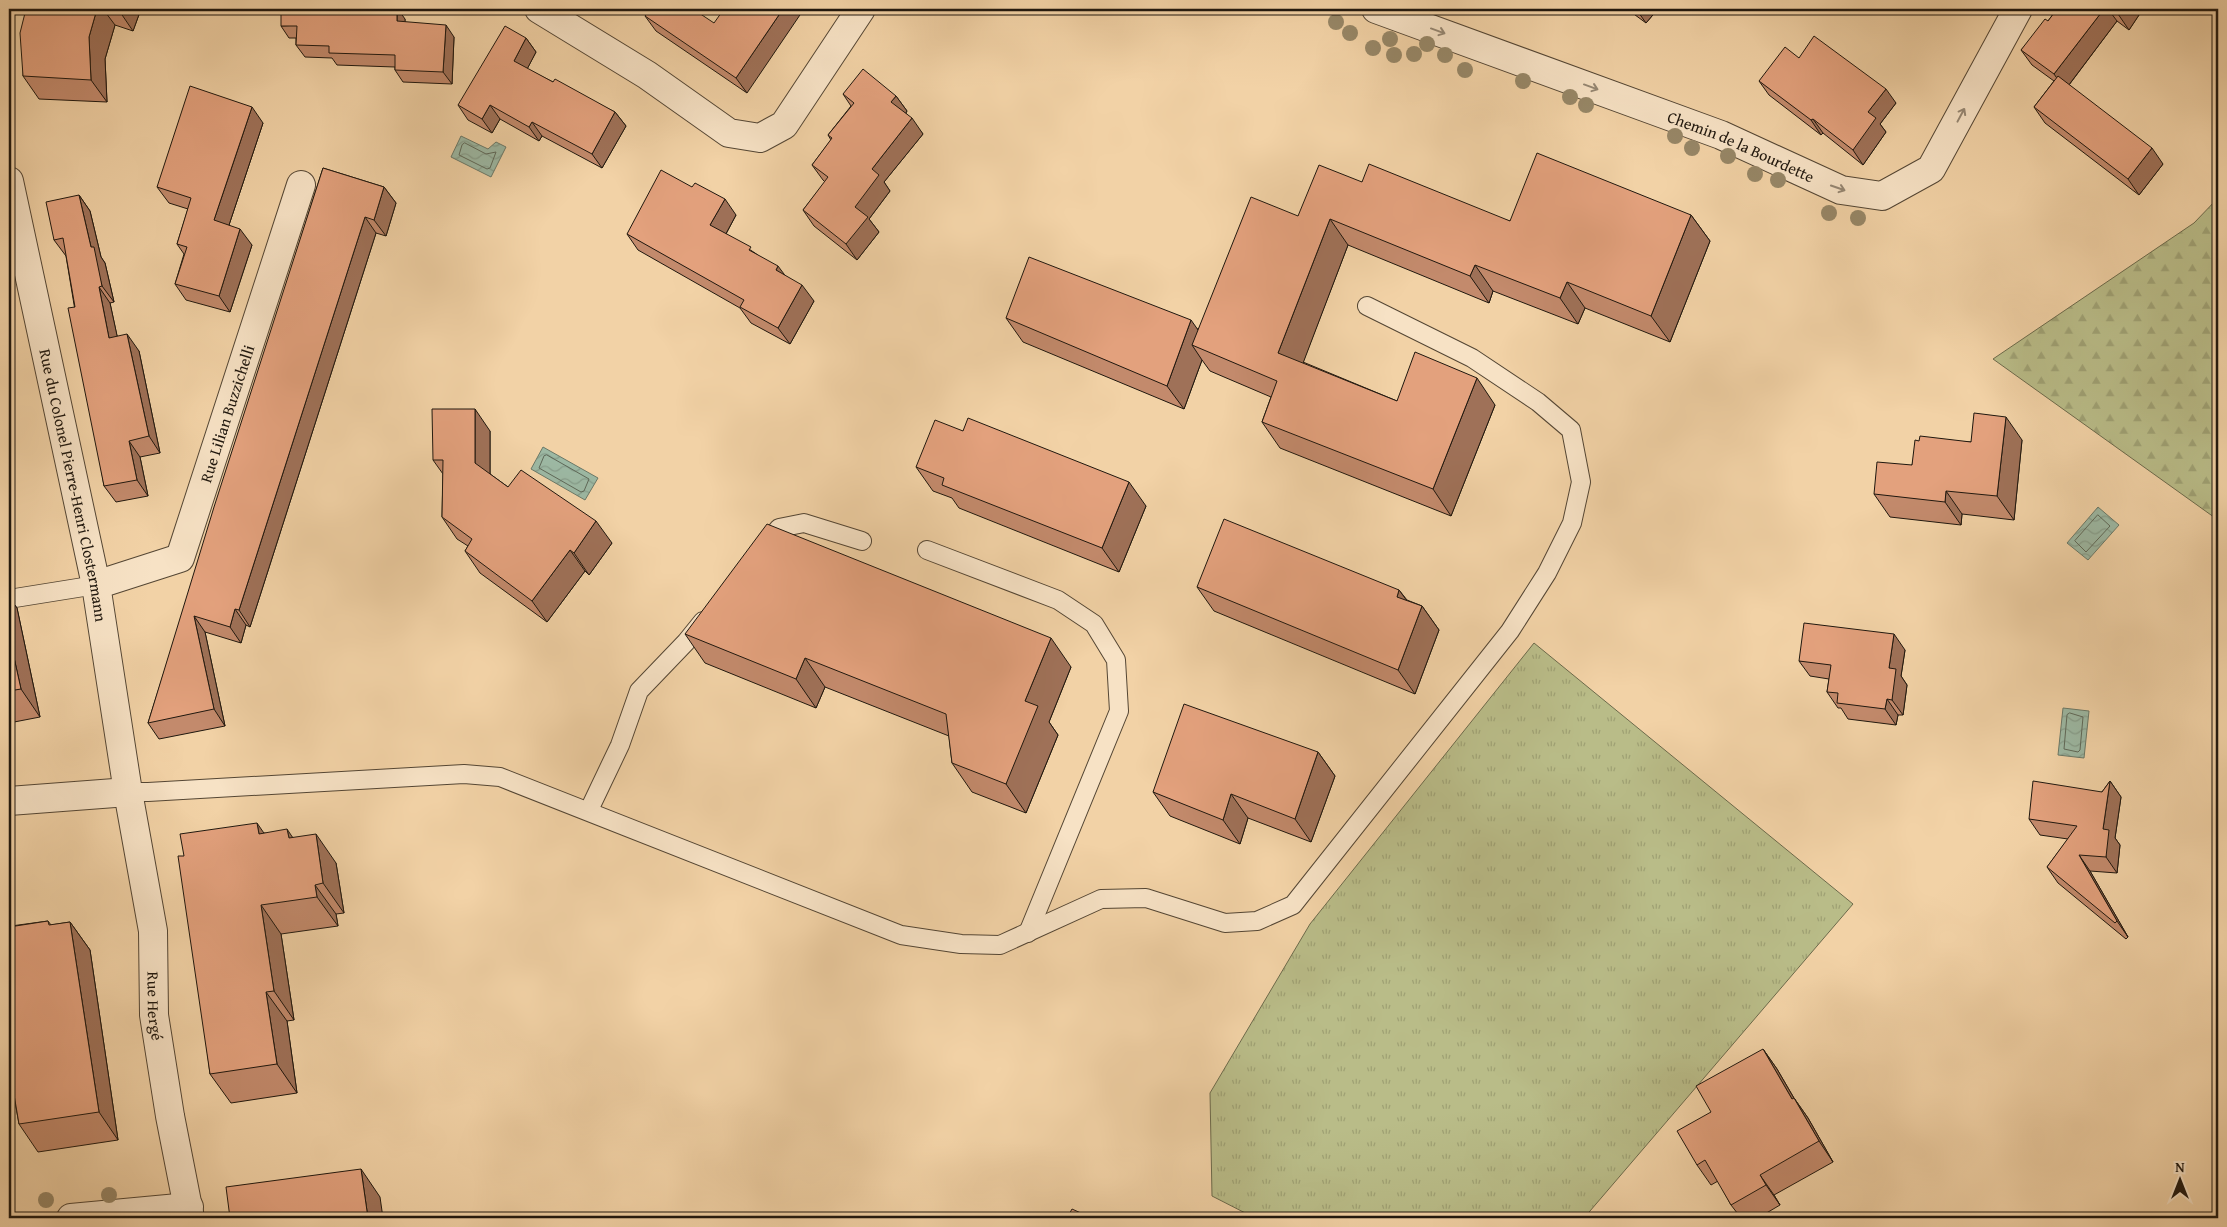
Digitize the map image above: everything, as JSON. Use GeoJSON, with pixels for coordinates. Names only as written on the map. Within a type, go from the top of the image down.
{"type":"FeatureCollection","features":[{"type":"Feature","properties":{"kind":"street"},"geometry":{"type":"LineString","coordinates":[[538,9],[647,75],[728,133],[760,138],[784,125],[861,9]]}},
{"type":"Feature","properties":{"kind":"street","name":"Chemin de la Bourdette"},"geometry":{"type":"LineString","coordinates":[[1376,9],[1721,135],[1841,190],[1882,196],[1931,170],[2018,9]]}},
{"type":"Feature","properties":{"kind":"street","name":"Rue du Colonel Pierre-Henri Clostermann"},"geometry":{"type":"LineString","coordinates":[[9,181],[96,585],[128,792]]}},
{"type":"Feature","properties":{"kind":"street","name":"Rue Lilian Buzzichelli"},"geometry":{"type":"LineString","coordinates":[[96,585],[180,558],[300,185]]}},
{"type":"Feature","properties":{"kind":"street"},"geometry":{"type":"LineString","coordinates":[[9,801],[128,792]]}},
{"type":"Feature","properties":{"kind":"street","name":"Rue Hergé"},"geometry":{"type":"LineString","coordinates":[[128,792],[153,931],[154,1015],[170,1116],[190,1213]]}},
{"type":"Feature","properties":{"kind":"street"},"geometry":{"type":"LineString","coordinates":[[71,1218],[190,1213]]}},
{"type":"Feature","properties":{"kind":"lane"},"geometry":{"type":"LineString","coordinates":[[128,792],[464,774],[500,776],[901,935],[962,944],[1000,945],[1101,900],[1146,898],[1225,923],[1257,921],[1293,906],[1510,631],[1547,573],[1572,523],[1582,482],[1571,430],[1538,402],[1472,358],[1367,306]]}},
{"type":"Feature","properties":{"kind":"lane"},"geometry":{"type":"LineString","coordinates":[[754,558],[779,528],[804,523],[862,541]]}},
{"type":"Feature","properties":{"kind":"lane"},"geometry":{"type":"LineString","coordinates":[[928,550],[1058,600],[1094,624],[1116,660],[1119,710],[1028,933]]}},
{"type":"Feature","properties":{"kind":"lane"},"geometry":{"type":"LineString","coordinates":[[15,598],[96,585]]}},
{"type":"Feature","properties":{"kind":"lane"},"geometry":{"type":"LineString","coordinates":[[589,810],[620,745],[639,691],[686,642],[711,612]]}},
{"type":"Feature","properties":{"kind":"green space"},"geometry":{"type":"Polygon","coordinates":[[[2218,198],[2218,520],[1993,359],[2194,223],[2218,198]]]}},
{"type":"Feature","properties":{"kind":"green space"},"geometry":{"type":"Polygon","coordinates":[[[1534,643],[1853,904],[1584,1218],[1255,1218],[1212,1196],[1210,1093],[1310,924],[1534,643]]]}},
{"type":"Feature","properties":{"kind":"water"},"geometry":{"type":"Polygon","coordinates":[[[461,136],[488,149],[496,142],[506,147],[491,177],[451,157],[461,136]]]}},
{"type":"Feature","properties":{"kind":"water"},"geometry":{"type":"Polygon","coordinates":[[[543,447],[598,478],[585,500],[531,469],[543,447]]]}},
{"type":"Feature","properties":{"kind":"water"},"geometry":{"type":"Polygon","coordinates":[[[2098,507],[2119,525],[2088,560],[2067,543],[2098,507]]]}},
{"type":"Feature","properties":{"kind":"water"},"geometry":{"type":"Polygon","coordinates":[[[2063,708],[2089,711],[2084,758],[2058,755],[2063,708]]]}},
{"type":"Feature","properties":{"kind":"building"},"geometry":{"type":"Polygon","coordinates":[[[26,9],[97,9],[89,37],[91,80],[23,76],[20,33],[26,9]]]}},
{"type":"Feature","properties":{"kind":"building"},"geometry":{"type":"Polygon","coordinates":[[[281,9],[397,9],[397,21],[446,25],[443,72],[395,70],[395,55],[329,53],[329,46],[296,45],[297,26],[281,26],[281,9]]]}},
{"type":"Feature","properties":{"kind":"building"},"geometry":{"type":"Polygon","coordinates":[[[650,9],[693,9],[714,23],[724,9],[783,9],[736,78],[645,16],[650,9]]]}},
{"type":"Feature","properties":{"kind":"building"},"geometry":{"type":"Polygon","coordinates":[[[2057,9],[2104,9],[2054,74],[2021,50],[2045,19],[2048,21],[2057,9]]]}},
{"type":"Feature","properties":{"kind":"building"},"geometry":{"type":"Polygon","coordinates":[[[2110,9],[2122,9],[2118,14],[2110,9]]]}},
{"type":"Feature","properties":{"kind":"building"},"geometry":{"type":"Polygon","coordinates":[[[505,26],[526,38],[514,61],[553,82],[555,79],[615,112],[592,154],[532,122],[529,127],[490,105],[482,119],[458,105],[505,26]]]}},
{"type":"Feature","properties":{"kind":"building"},"geometry":{"type":"Polygon","coordinates":[[[1814,36],[1886,89],[1868,112],[1876,118],[1853,150],[1759,81],[1785,47],[1799,58],[1814,36]]]}},
{"type":"Feature","properties":{"kind":"building"},"geometry":{"type":"Polygon","coordinates":[[[863,69],[896,96],[891,102],[912,118],[872,169],[879,175],[855,207],[868,217],[846,244],[803,210],[828,177],[812,165],[832,138],[828,135],[854,103],[843,94],[863,69]]]}},
{"type":"Feature","properties":{"kind":"building"},"geometry":{"type":"Polygon","coordinates":[[[2058,76],[2152,148],[2128,179],[2034,107],[2058,76]]]}},
{"type":"Feature","properties":{"kind":"building"},"geometry":{"type":"Polygon","coordinates":[[[190,86],[252,107],[214,220],[240,229],[219,296],[175,284],[187,247],[177,244],[191,198],[157,187],[190,86]]]}},
{"type":"Feature","properties":{"kind":"building"},"geometry":{"type":"Polygon","coordinates":[[[1537,153],[1691,215],[1651,316],[1567,282],[1560,298],[1475,265],[1470,276],[1330,219],[1278,353],[1397,401],[1415,352],[1477,378],[1433,489],[1262,422],[1277,381],[1192,345],[1251,197],[1298,216],[1319,165],[1362,182],[1369,164],[1510,221],[1537,153]]]}},
{"type":"Feature","properties":{"kind":"building"},"geometry":{"type":"Polygon","coordinates":[[[323,168],[384,187],[374,220],[365,217],[239,610],[235,609],[230,627],[194,616],[214,709],[148,723],[214,507],[323,168]]]}},
{"type":"Feature","properties":{"kind":"building"},"geometry":{"type":"Polygon","coordinates":[[[661,170],[692,187],[695,183],[725,199],[710,225],[751,247],[749,250],[778,266],[776,270],[802,285],[778,328],[740,307],[744,300],[627,234],[661,170]]]}},
{"type":"Feature","properties":{"kind":"building"},"geometry":{"type":"Polygon","coordinates":[[[79,195],[91,247],[94,247],[102,286],[99,287],[109,338],[127,334],[149,436],[129,441],[137,480],[104,486],[68,308],[75,307],[63,238],[54,240],[46,202],[79,195]]]}},
{"type":"Feature","properties":{"kind":"building"},"geometry":{"type":"Polygon","coordinates":[[[1029,257],[1191,320],[1167,386],[1006,318],[1029,257]]]}},
{"type":"Feature","properties":{"kind":"building"},"geometry":{"type":"Polygon","coordinates":[[[432,409],[475,409],[475,463],[508,487],[521,470],[596,521],[574,553],[570,550],[532,601],[465,551],[472,539],[442,517],[443,460],[433,460],[432,409]]]}},
{"type":"Feature","properties":{"kind":"building"},"geometry":{"type":"Polygon","coordinates":[[[1974,413],[2006,417],[1997,496],[1946,491],[1945,502],[1874,494],[1877,462],[1912,465],[1915,440],[1919,441],[1920,436],[1971,442],[1974,413]]]}},
{"type":"Feature","properties":{"kind":"building"},"geometry":{"type":"Polygon","coordinates":[[[968,418],[1129,482],[1102,548],[942,485],[944,478],[916,467],[935,420],[963,431],[968,418]]]}},
{"type":"Feature","properties":{"kind":"building"},"geometry":{"type":"Polygon","coordinates":[[[1224,519],[1399,590],[1397,597],[1422,606],[1398,670],[1197,587],[1224,519]]]}},
{"type":"Feature","properties":{"kind":"building"},"geometry":{"type":"Polygon","coordinates":[[[767,524],[1051,638],[1025,701],[1038,706],[1006,784],[952,763],[946,714],[805,658],[796,679],[685,634],[767,524]]]}},
{"type":"Feature","properties":{"kind":"building"},"geometry":{"type":"Polygon","coordinates":[[[1804,623],[1894,634],[1889,668],[1896,669],[1892,700],[1887,699],[1885,709],[1837,703],[1838,693],[1827,692],[1831,665],[1799,661],[1804,623]]]}},
{"type":"Feature","properties":{"kind":"building"},"geometry":{"type":"Polygon","coordinates":[[[9,635],[21,689],[9,691],[9,635]]]}},
{"type":"Feature","properties":{"kind":"building"},"geometry":{"type":"Polygon","coordinates":[[[1184,704],[1318,752],[1295,819],[1231,794],[1223,820],[1153,792],[1184,704]]]}},
{"type":"Feature","properties":{"kind":"building"},"geometry":{"type":"Polygon","coordinates":[[[2033,781],[2102,792],[2110,781],[2103,829],[2109,830],[2106,857],[2079,855],[2117,921],[2115,923],[2047,867],[2077,826],[2029,819],[2033,781]]]}},
{"type":"Feature","properties":{"kind":"building"},"geometry":{"type":"Polygon","coordinates":[[[257,823],[259,834],[287,829],[289,838],[316,834],[323,883],[315,885],[317,897],[261,905],[274,991],[266,992],[277,1064],[210,1074],[178,856],[184,856],[180,834],[257,823]]]}},
{"type":"Feature","properties":{"kind":"building"},"geometry":{"type":"Polygon","coordinates":[[[48,921],[49,925],[70,922],[99,1112],[19,1124],[9,1071],[9,927],[48,921]]]}},
{"type":"Feature","properties":{"kind":"building"},"geometry":{"type":"Polygon","coordinates":[[[1763,1049],[1819,1141],[1760,1175],[1766,1185],[1731,1205],[1705,1160],[1697,1165],[1677,1131],[1711,1112],[1696,1086],[1763,1049]]]}},
{"type":"Feature","properties":{"kind":"building"},"geometry":{"type":"Polygon","coordinates":[[[361,1169],[368,1218],[230,1218],[226,1187],[361,1169]]]}},
{"type":"Feature","properties":{"kind":"building"},"geometry":{"type":"Polygon","coordinates":[[[1072,1209],[1092,1218],[1067,1218],[1072,1209]]]}},
{"type":"Feature","properties":{"kind":"building"},"geometry":{"type":"Polygon","coordinates":[[[900,1215],[901,1218],[866,1218],[900,1215]]]}}]}
